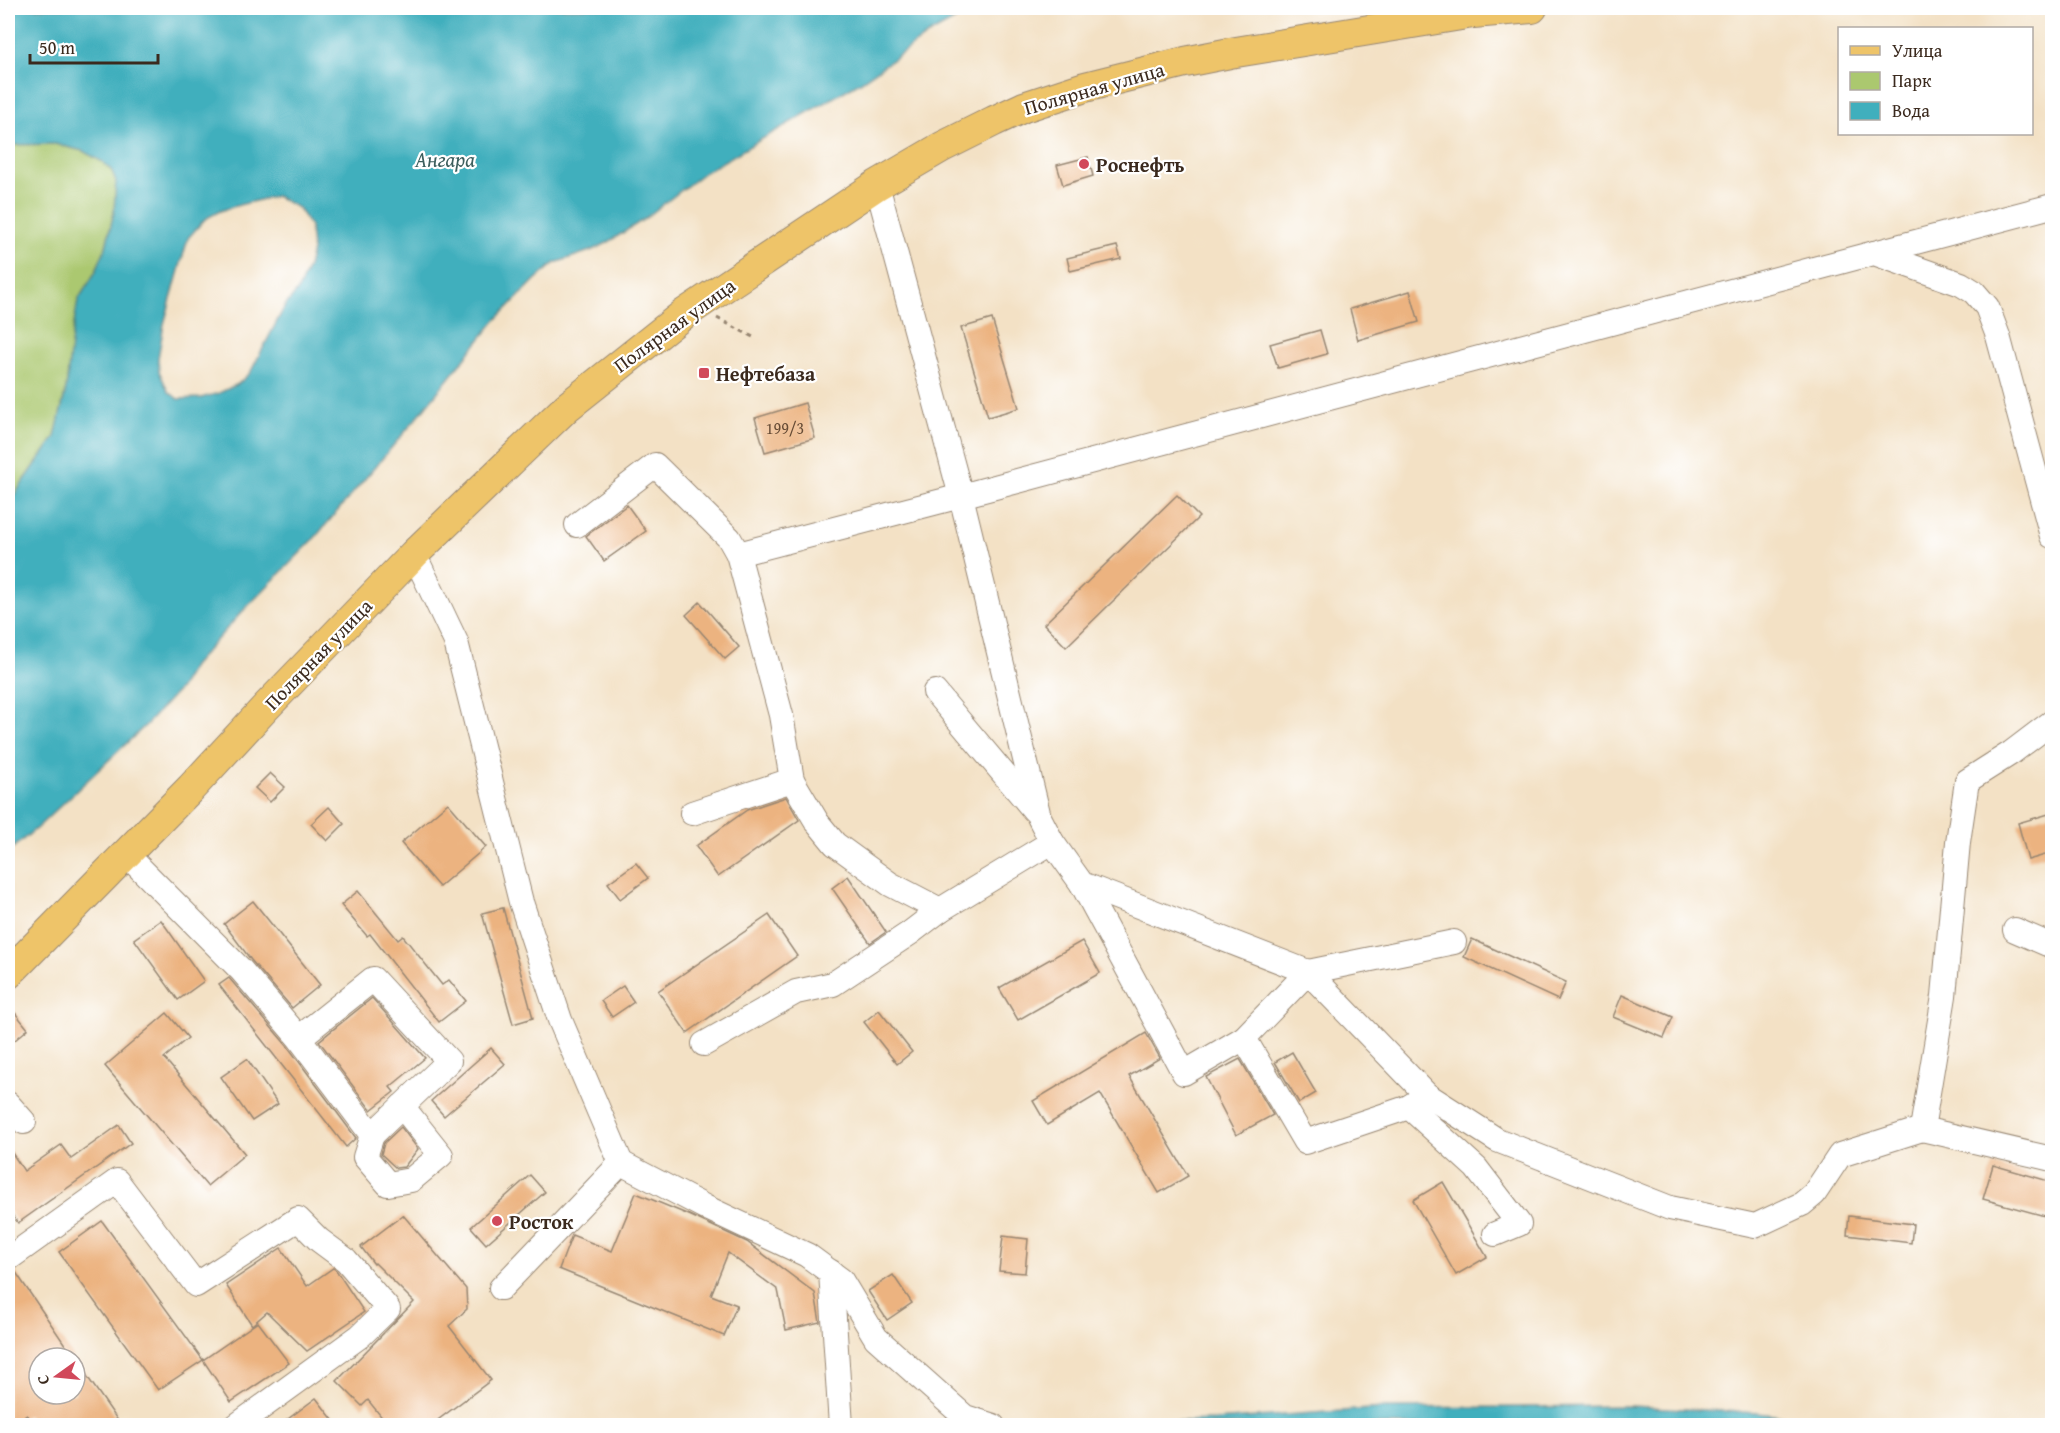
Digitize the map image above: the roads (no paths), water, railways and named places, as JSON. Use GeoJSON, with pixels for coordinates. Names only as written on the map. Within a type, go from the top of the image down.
{"type":"FeatureCollection","features":[{"type":"Feature","properties":{"kind":"main road","name":"Полярная улица"},"geometry":{"type":"LineString","coordinates":[[8,974],[414,554],[560,414],[684,314],[877,185],[942,147],[1024,107],[1085,87],[1230,53],[1473,13],[1532,8]]}},
{"type":"Feature","properties":{"kind":"lane"},"geometry":{"type":"LineString","coordinates":[[877,185],[961,496],[1039,817]]}},
{"type":"Feature","properties":{"kind":"lane"},"geometry":{"type":"LineString","coordinates":[[738,554],[2052,206]]}},
{"type":"Feature","properties":{"kind":"lane"},"geometry":{"type":"LineString","coordinates":[[1874,253],[1961,284],[1974,292],[1987,307],[1998,336],[2052,536]]}},
{"type":"Feature","properties":{"kind":"lane"},"geometry":{"type":"LineString","coordinates":[[577,525],[655,465],[729,538],[738,554],[781,715],[792,780],[817,822],[835,844],[890,884],[940,910]]}},
{"type":"Feature","properties":{"kind":"lane"},"geometry":{"type":"LineString","coordinates":[[414,554],[456,642],[521,902],[560,1020],[621,1163],[705,1207],[807,1255],[842,1280],[876,1338],[965,1417],[993,1425]]}},
{"type":"Feature","properties":{"kind":"lane"},"geometry":{"type":"LineString","coordinates":[[935,692],[1039,817],[1052,842],[1082,884],[1184,1073],[1244,1038],[1308,972],[1454,942]]}},
{"type":"Feature","properties":{"kind":"lane"},"geometry":{"type":"LineString","coordinates":[[1922,1129],[1944,996],[1958,842],[1967,781],[2011,753],[2052,722]]}},
{"type":"Feature","properties":{"kind":"lane"},"geometry":{"type":"LineString","coordinates":[[692,813],[792,780]]}},
{"type":"Feature","properties":{"kind":"lane"},"geometry":{"type":"LineString","coordinates":[[704,1044],[796,992],[833,984],[910,933],[940,910],[1052,842]]}},
{"type":"Feature","properties":{"kind":"lane"},"geometry":{"type":"LineString","coordinates":[[126,854],[241,970],[299,1038],[372,1135]]}},
{"type":"Feature","properties":{"kind":"lane"},"geometry":{"type":"LineString","coordinates":[[1082,884],[1308,972],[1476,1168],[1519,1224],[1495,1234]]}},
{"type":"Feature","properties":{"kind":"lane"},"geometry":{"type":"LineString","coordinates":[[2015,930],[2052,946]]}},
{"type":"Feature","properties":{"kind":"lane"},"geometry":{"type":"LineString","coordinates":[[299,1038],[373,979],[449,1061],[402,1106],[372,1135],[365,1156],[388,1184],[411,1179],[441,1155],[402,1106]]}},
{"type":"Feature","properties":{"kind":"lane"},"geometry":{"type":"LineString","coordinates":[[1244,1038],[1305,1142],[1418,1101],[1497,1140],[1670,1208],[1755,1226],[1802,1204],[1814,1194],[1840,1155],[1922,1129],[2052,1159]]}},
{"type":"Feature","properties":{"kind":"lane"},"geometry":{"type":"LineString","coordinates":[[8,1104],[24,1122]]}},
{"type":"Feature","properties":{"kind":"lane"},"geometry":{"type":"LineString","coordinates":[[501,1288],[621,1163]]}},
{"type":"Feature","properties":{"kind":"lane"},"geometry":{"type":"LineString","coordinates":[[8,1259],[117,1181],[196,1285],[298,1219],[319,1240],[346,1260],[388,1308],[360,1336],[236,1425]]}},
{"type":"Feature","properties":{"kind":"lane"},"geometry":{"type":"LineString","coordinates":[[831,1272],[841,1425]]}},
{"type":"Feature","properties":{"kind":"water","name":"Ангара"},"geometry":{"type":"Polygon","coordinates":[[[8,8],[977,8],[928,35],[860,82],[705,172],[643,220],[607,243],[555,263],[535,280],[494,322],[415,420],[312,541],[240,614],[193,666],[180,688],[146,725],[38,827],[8,852],[8,504],[55,437],[66,389],[78,300],[95,273],[106,247],[114,212],[116,181],[112,171],[103,162],[83,151],[55,144],[8,145],[8,8]],[[276,196],[239,205],[205,219],[188,238],[164,324],[158,358],[159,371],[168,391],[178,399],[201,398],[219,393],[238,384],[250,373],[285,306],[298,290],[308,267],[312,250],[310,226],[298,208],[276,196]]]}},
{"type":"Feature","properties":{"kind":"water"},"geometry":{"type":"Polygon","coordinates":[[[1631,1406],[1758,1413],[1846,1425],[1117,1425],[1119,1423],[1215,1420],[1384,1408],[1631,1406]]]}},
{"type":"Feature","properties":{"kind":"place","name":"Роснефть"},"geometry":{"type":"Point","coordinates":[1084,164]}},
{"type":"Feature","properties":{"kind":"place","name":"Нефтебаза"},"geometry":{"type":"Point","coordinates":[704,373]}},
{"type":"Feature","properties":{"kind":"place","name":"Росток"},"geometry":{"type":"Point","coordinates":[497,1221]}}]}
